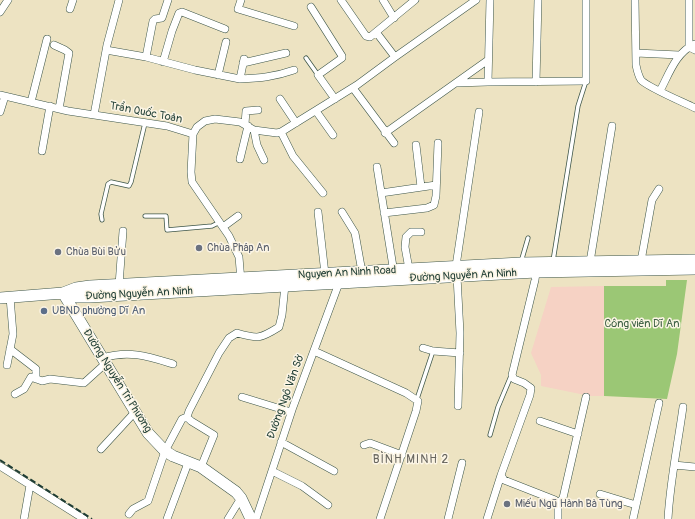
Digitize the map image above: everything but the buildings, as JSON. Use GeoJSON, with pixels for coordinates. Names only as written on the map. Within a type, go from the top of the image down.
{"type":"FeatureCollection","features":[{"type":"Feature","properties":{"kind":"main road","name":"Nguyen An Ninh Road"},"geometry":{"type":"LineString","coordinates":[[5,298],[63,293],[82,287],[241,283],[325,274],[362,272],[394,275],[409,269],[457,271],[521,263],[536,267],[553,262],[695,260]]}},
{"type":"Feature","properties":{"kind":"main road","name":"Đường Nguyễn An Ninh"},"geometry":{"type":"LineString","coordinates":[[63,293],[77,297],[90,297],[241,283],[285,285],[339,283],[394,275],[536,267],[695,269]]}},
{"type":"Feature","properties":{"kind":"main road","name":"Đường Nguyễn Tri Phương"},"geometry":{"type":"LineString","coordinates":[[63,293],[148,433],[165,451],[188,463],[201,467],[236,492],[241,498],[251,519]]}},
{"type":"Feature","properties":{"kind":"street"},"geometry":{"type":"LineString","coordinates":[[0,12],[8,0]]}},
{"type":"Feature","properties":{"kind":"street"},"geometry":{"type":"LineString","coordinates":[[70,9],[73,0]]}},
{"type":"Feature","properties":{"kind":"street"},"geometry":{"type":"LineString","coordinates":[[94,115],[106,50],[119,0]]}},
{"type":"Feature","properties":{"kind":"street"},"geometry":{"type":"LineString","coordinates":[[146,57],[153,21],[155,19],[162,18],[168,0]]}},
{"type":"Feature","properties":{"kind":"street"},"geometry":{"type":"LineString","coordinates":[[241,0],[238,8],[294,26]]}},
{"type":"Feature","properties":{"kind":"street"},"geometry":{"type":"LineString","coordinates":[[341,0],[366,36],[370,37],[415,0]]}},
{"type":"Feature","properties":{"kind":"street"},"geometry":{"type":"LineString","coordinates":[[383,0],[394,18]]}},
{"type":"Feature","properties":{"kind":"street"},"geometry":{"type":"LineString","coordinates":[[193,134],[197,127],[205,121],[215,119],[277,133],[281,132],[353,88],[394,57],[476,0]]}},
{"type":"Feature","properties":{"kind":"street"},"geometry":{"type":"LineString","coordinates":[[488,82],[490,0]]}},
{"type":"Feature","properties":{"kind":"street"},"geometry":{"type":"LineString","coordinates":[[536,82],[538,0]]}},
{"type":"Feature","properties":{"kind":"street"},"geometry":{"type":"LineString","coordinates":[[456,83],[586,81],[586,0]]}},
{"type":"Feature","properties":{"kind":"street"},"geometry":{"type":"LineString","coordinates":[[635,0],[636,65],[641,80],[660,92],[695,108]]}},
{"type":"Feature","properties":{"kind":"street"},"geometry":{"type":"LineString","coordinates":[[636,53],[679,55],[693,47],[689,0]]}},
{"type":"Feature","properties":{"kind":"street"},"geometry":{"type":"LineString","coordinates":[[311,7],[342,56],[341,59],[318,75],[336,99]]}},
{"type":"Feature","properties":{"kind":"street"},"geometry":{"type":"LineString","coordinates":[[163,62],[179,13],[182,12],[225,29]]}},
{"type":"Feature","properties":{"kind":"street"},"geometry":{"type":"LineString","coordinates":[[376,32],[394,57]]}},
{"type":"Feature","properties":{"kind":"street"},"geometry":{"type":"LineString","coordinates":[[31,102],[47,39]]}},
{"type":"Feature","properties":{"kind":"street"},"geometry":{"type":"LineString","coordinates":[[218,75],[226,42]]}},
{"type":"Feature","properties":{"kind":"street"},"geometry":{"type":"LineString","coordinates":[[54,46],[66,50],[69,53],[59,108]]}},
{"type":"Feature","properties":{"kind":"street"},"geometry":{"type":"LineString","coordinates":[[106,50],[146,57],[240,79],[276,76],[294,70]]}},
{"type":"Feature","properties":{"kind":"street"},"geometry":{"type":"LineString","coordinates":[[240,79],[243,61],[286,53]]}},
{"type":"Feature","properties":{"kind":"street"},"geometry":{"type":"LineString","coordinates":[[660,92],[679,55]]}},
{"type":"Feature","properties":{"kind":"street"},"geometry":{"type":"LineString","coordinates":[[386,133],[488,60]]}},
{"type":"Feature","properties":{"kind":"street"},"geometry":{"type":"LineString","coordinates":[[353,88],[394,143]]}},
{"type":"Feature","properties":{"kind":"street"},"geometry":{"type":"LineString","coordinates":[[0,112],[3,96]]}},
{"type":"Feature","properties":{"kind":"street","name":"Trần Quốc Toản"},"geometry":{"type":"LineString","coordinates":[[3,96],[94,115],[167,126],[193,134],[191,172],[192,182],[229,236],[239,257],[241,283]]}},
{"type":"Feature","properties":{"kind":"street"},"geometry":{"type":"LineString","coordinates":[[280,99],[296,123]]}},
{"type":"Feature","properties":{"kind":"street"},"geometry":{"type":"LineString","coordinates":[[42,151],[50,106]]}},
{"type":"Feature","properties":{"kind":"street"},"geometry":{"type":"LineString","coordinates":[[258,110],[246,111],[249,127],[264,160]]}},
{"type":"Feature","properties":{"kind":"street"},"geometry":{"type":"LineString","coordinates":[[316,111],[333,135]]}},
{"type":"Feature","properties":{"kind":"street"},"geometry":{"type":"LineString","coordinates":[[458,406],[460,353],[457,271],[479,112]]}},
{"type":"Feature","properties":{"kind":"street"},"geometry":{"type":"LineString","coordinates":[[590,262],[612,126]]}},
{"type":"Feature","properties":{"kind":"street"},"geometry":{"type":"LineString","coordinates":[[240,160],[249,127]]}},
{"type":"Feature","properties":{"kind":"street"},"geometry":{"type":"LineString","coordinates":[[281,132],[294,156],[323,193]]}},
{"type":"Feature","properties":{"kind":"street"},"geometry":{"type":"LineString","coordinates":[[384,213],[427,208],[434,205],[438,143]]}},
{"type":"Feature","properties":{"kind":"street"},"geometry":{"type":"LineString","coordinates":[[416,145],[421,188]]}},
{"type":"Feature","properties":{"kind":"street"},"geometry":{"type":"LineString","coordinates":[[377,167],[394,275]]}},
{"type":"Feature","properties":{"kind":"street"},"geometry":{"type":"LineString","coordinates":[[381,193],[436,185]]}},
{"type":"Feature","properties":{"kind":"street"},"geometry":{"type":"LineString","coordinates":[[641,261],[652,200],[659,189]]}},
{"type":"Feature","properties":{"kind":"street"},"geometry":{"type":"LineString","coordinates":[[318,212],[325,274]]}},
{"type":"Feature","properties":{"kind":"street"},"geometry":{"type":"LineString","coordinates":[[342,212],[355,233],[362,272]]}},
{"type":"Feature","properties":{"kind":"street"},"geometry":{"type":"LineString","coordinates":[[221,224],[238,216]]}},
{"type":"Feature","properties":{"kind":"street"},"geometry":{"type":"LineString","coordinates":[[120,285],[123,231]]}},
{"type":"Feature","properties":{"kind":"street"},"geometry":{"type":"LineString","coordinates":[[409,269],[406,237],[412,232],[421,232]]}},
{"type":"Feature","properties":{"kind":"street"},"geometry":{"type":"LineString","coordinates":[[487,519],[530,394],[531,388],[514,379],[512,375],[536,267]]}},
{"type":"Feature","properties":{"kind":"street","name":"Đường Ngô Văn Sở"},"geometry":{"type":"LineString","coordinates":[[256,519],[291,412],[339,283]]}},
{"type":"Feature","properties":{"kind":"street"},"geometry":{"type":"LineString","coordinates":[[129,514],[133,509],[148,501],[165,451],[182,419],[187,417],[228,338],[237,333],[255,338],[265,336],[278,327],[282,315],[285,285]]}},
{"type":"Feature","properties":{"kind":"street"},"geometry":{"type":"LineString","coordinates":[[5,298],[13,334],[7,365]]}},
{"type":"Feature","properties":{"kind":"street"},"geometry":{"type":"LineString","coordinates":[[423,348],[433,351],[460,353]]}},
{"type":"Feature","properties":{"kind":"street"},"geometry":{"type":"LineString","coordinates":[[10,349],[36,369],[36,379]]}},
{"type":"Feature","properties":{"kind":"street"},"geometry":{"type":"LineString","coordinates":[[314,351],[417,399],[418,404],[380,519]]}},
{"type":"Feature","properties":{"kind":"street"},"geometry":{"type":"LineString","coordinates":[[15,394],[24,389],[31,377],[42,381],[50,379],[84,383],[104,361],[114,354],[141,354],[173,364]]}},
{"type":"Feature","properties":{"kind":"street"},"geometry":{"type":"LineString","coordinates":[[242,397],[291,412]]}},
{"type":"Feature","properties":{"kind":"street"},"geometry":{"type":"LineString","coordinates":[[558,519],[558,504],[563,498],[586,397]]}},
{"type":"Feature","properties":{"kind":"street"},"geometry":{"type":"LineString","coordinates":[[633,519],[659,402]]}},
{"type":"Feature","properties":{"kind":"street"},"geometry":{"type":"LineString","coordinates":[[668,519],[669,495],[683,406]]}},
{"type":"Feature","properties":{"kind":"street"},"geometry":{"type":"LineString","coordinates":[[101,449],[135,412]]}},
{"type":"Feature","properties":{"kind":"street"},"geometry":{"type":"LineString","coordinates":[[187,417],[214,435],[201,467]]}},
{"type":"Feature","properties":{"kind":"street"},"geometry":{"type":"LineString","coordinates":[[540,421],[578,434]]}},
{"type":"Feature","properties":{"kind":"street"},"geometry":{"type":"LineString","coordinates":[[282,442],[334,471]]}},
{"type":"Feature","properties":{"kind":"street"},"geometry":{"type":"LineString","coordinates":[[364,445],[370,443],[402,455]]}},
{"type":"Feature","properties":{"kind":"street"},"geometry":{"type":"LineString","coordinates":[[167,519],[188,463]]}},
{"type":"Feature","properties":{"kind":"street"},"geometry":{"type":"LineString","coordinates":[[448,519],[462,463]]}},
{"type":"Feature","properties":{"kind":"street"},"geometry":{"type":"LineString","coordinates":[[674,465],[695,467]]}},
{"type":"Feature","properties":{"kind":"street"},"geometry":{"type":"LineString","coordinates":[[0,466],[84,519]]}},
{"type":"Feature","properties":{"kind":"street"},"geometry":{"type":"LineString","coordinates":[[272,472],[302,486],[328,505]]}},
{"type":"Feature","properties":{"kind":"street"},"geometry":{"type":"LineString","coordinates":[[501,476],[504,480],[555,500],[558,504]]}},
{"type":"Feature","properties":{"kind":"street"},"geometry":{"type":"LineString","coordinates":[[24,519],[30,484]]}},
{"type":"Feature","properties":{"kind":"street"},"geometry":{"type":"LineString","coordinates":[[600,494],[636,505]]}},
{"type":"Feature","properties":{"kind":"street"},"geometry":{"type":"LineString","coordinates":[[228,519],[241,498]]}},
{"type":"Feature","properties":{"kind":"lane"},"geometry":{"type":"LineString","coordinates":[[306,58],[318,75]]}},
{"type":"Feature","properties":{"kind":"lane"},"geometry":{"type":"LineString","coordinates":[[553,262],[578,106],[586,81]]}},
{"type":"Feature","properties":{"kind":"lane"},"geometry":{"type":"LineString","coordinates":[[102,220],[101,214],[108,184],[111,182],[129,186],[131,182],[143,138],[145,123]]}},
{"type":"Feature","properties":{"kind":"lane"},"geometry":{"type":"LineString","coordinates":[[145,216],[166,216],[167,230],[221,224]]}},
{"type":"Feature","properties":{"kind":"lane"},"geometry":{"type":"LineString","coordinates":[[521,263],[528,238]]}},
{"type":"Feature","properties":{"kind":"lane"},"geometry":{"type":"LineString","coordinates":[[417,399],[433,351]]}},
{"type":"Feature","properties":{"kind":"lane"},"geometry":{"type":"LineString","coordinates":[[490,435],[498,407],[512,375]]}},
{"type":"Feature","properties":{"kind":"shaded area"},"geometry":{"type":"Polygon","coordinates":[[[604,286],[604,396],[590,396],[541,386],[541,375],[531,353],[551,287],[604,286]]]}},
{"type":"Feature","properties":{"kind":"green space","name":"Công viên Dĩ An"},"geometry":{"type":"Polygon","coordinates":[[[666,280],[687,280],[677,354],[667,399],[604,396],[604,286],[666,286],[666,280]]]}},
{"type":"Feature","properties":{"kind":"railway"},"geometry":{"type":"LineString","coordinates":[[0,460],[92,519]]}},
{"type":"Feature","properties":{"kind":"place","name":"Chùa Pháp An"},"geometry":{"type":"Point","coordinates":[199,248]}},
{"type":"Feature","properties":{"kind":"place","name":"Chùa Bùi Bửu"},"geometry":{"type":"Point","coordinates":[58,252]}},
{"type":"Feature","properties":{"kind":"place","name":"UBND phường Dĩ An"},"geometry":{"type":"Point","coordinates":[44,311]}},
{"type":"Feature","properties":{"kind":"place","name":"Miếu Ngũ Hành Bà Tùng"},"geometry":{"type":"Point","coordinates":[507,504]}},
{"type":"Feature","properties":{"kind":"district","name":"BÌNH MINH 2"},"geometry":{"type":"Point","coordinates":[411,460]}}]}
